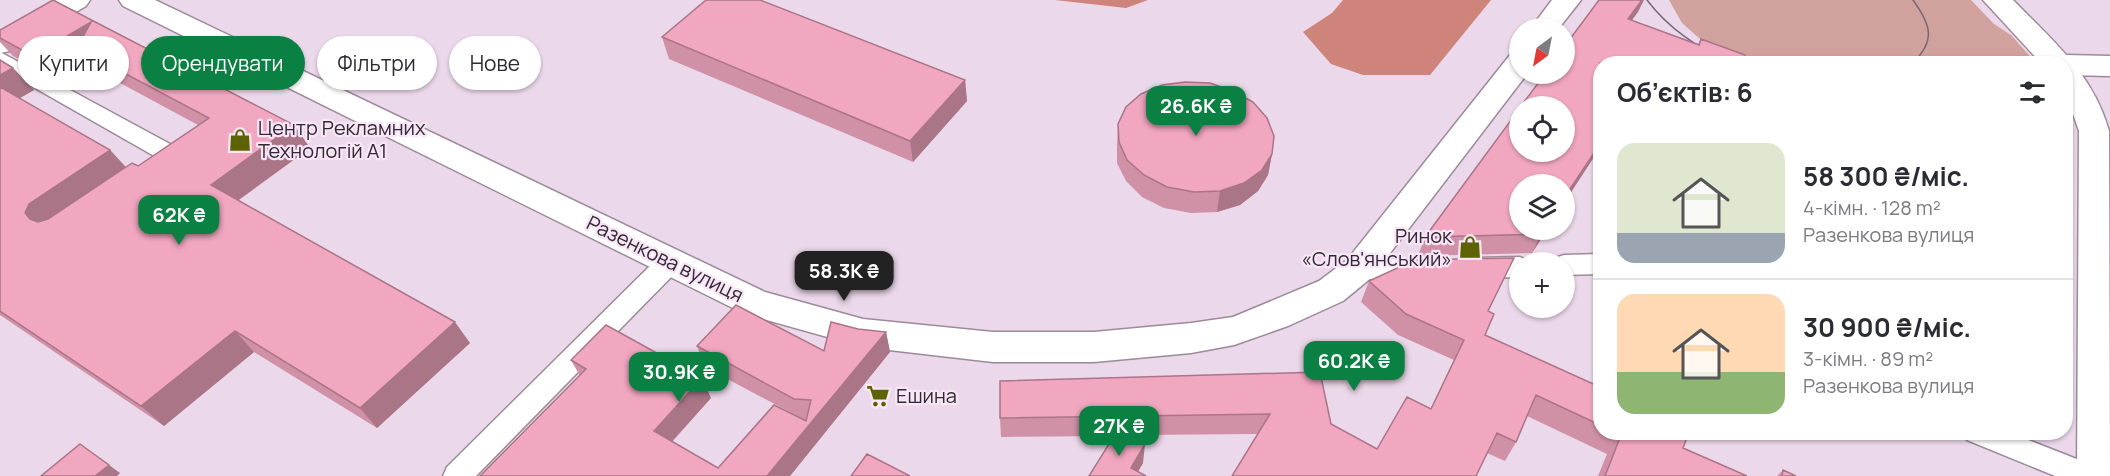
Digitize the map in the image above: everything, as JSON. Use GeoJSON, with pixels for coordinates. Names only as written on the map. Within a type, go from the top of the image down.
{"type":"FeatureCollection","features":[{"type":"Feature","properties":{"kind":"street"},"geometry":{"type":"LineString","coordinates":[[0,44],[76,0]]}},
{"type":"Feature","properties":{"kind":"street","name":"Разенкова вулиця"},"geometry":{"type":"LineString","coordinates":[[133,0],[757,304],[863,333],[993,347],[1094,347],[1191,338],[1234,331],[1276,316],[1331,291],[1359,269],[1509,76]]}},
{"type":"Feature","properties":{"kind":"street"},"geometry":{"type":"LineString","coordinates":[[1553,18],[1567,0]]}},
{"type":"Feature","properties":{"kind":"street"},"geometry":{"type":"LineString","coordinates":[[1997,0],[2051,56]]}},
{"type":"Feature","properties":{"kind":"street"},"geometry":{"type":"LineString","coordinates":[[2073,65],[2110,66]]}},
{"type":"Feature","properties":{"kind":"street"},"geometry":{"type":"LineString","coordinates":[[2073,81],[2087,106],[2094,131],[2096,476]]}},
{"type":"Feature","properties":{"kind":"lane"},"geometry":{"type":"LineString","coordinates":[[0,59],[173,156],[145,175]]}},
{"type":"Feature","properties":{"kind":"lane"},"geometry":{"type":"LineString","coordinates":[[457,476],[670,262]]}},
{"type":"Feature","properties":{"kind":"lane"},"geometry":{"type":"LineString","coordinates":[[1575,265],[1593,264]]}},
{"type":"Feature","properties":{"kind":"lane"},"geometry":{"type":"LineString","coordinates":[[1359,269],[1509,267]]}},
{"type":"Feature","properties":{"kind":"lane"},"geometry":{"type":"LineString","coordinates":[[1997,440],[2087,476]]}},
{"type":"Feature","properties":{"kind":"shaded area"},"geometry":{"type":"Polygon","coordinates":[[[1055,0],[1148,0],[1126,8],[1055,0]]]}},
{"type":"Feature","properties":{"kind":"shaded area"},"geometry":{"type":"Polygon","coordinates":[[[1343,0],[1491,0],[1430,75],[1363,75],[1331,64],[1303,32],[1332,13],[1343,0]]]}},
{"type":"Feature","properties":{"kind":"shaded area"},"geometry":{"type":"Polygon","coordinates":[[[1669,0],[1971,0],[1994,24],[2011,35],[2030,56],[1735,56],[1708,46],[1682,23],[1669,0]]]}},
{"type":"Feature","properties":{"kind":"building"},"geometry":{"type":"Polygon","coordinates":[[[53,0],[122,36],[83,36],[91,22],[67,36],[18,36],[18,48],[0,38],[0,30],[53,0]]]}},
{"type":"Feature","properties":{"kind":"building"},"geometry":{"type":"Polygon","coordinates":[[[706,0],[760,0],[965,80],[910,141],[662,37],[706,0]]]}},
{"type":"Feature","properties":{"kind":"building"},"geometry":{"type":"Polygon","coordinates":[[[1599,0],[1642,0],[1628,19],[1699,45],[1701,39],[1745,55],[1593,56],[1593,154],[1575,182],[1575,174],[1509,174],[1509,235],[1425,237],[1509,123],[1509,162],[1575,162],[1575,96],[1528,96],[1538,84],[1575,84],[1575,32],[1599,0]]]}},
{"type":"Feature","properties":{"kind":"building"},"geometry":{"type":"Polygon","coordinates":[[[129,39],[141,46],[141,82],[129,76],[129,39]]]}},
{"type":"Feature","properties":{"kind":"building"},"geometry":{"type":"Polygon","coordinates":[[[0,60],[13,68],[0,75],[0,60]]]}},
{"type":"Feature","properties":{"kind":"building"},"geometry":{"type":"Polygon","coordinates":[[[1185,82],[1210,83],[1233,91],[1253,102],[1267,118],[1274,136],[1272,154],[1262,170],[1244,183],[1220,191],[1194,192],[1167,187],[1144,175],[1127,160],[1119,142],[1118,124],[1126,107],[1141,94],[1162,85],[1185,82]]]}},
{"type":"Feature","properties":{"kind":"building"},"geometry":{"type":"Polygon","coordinates":[[[0,87],[110,150],[29,204],[25,213],[30,219],[38,222],[48,219],[132,163],[138,166],[209,118],[156,90],[227,90],[294,125],[211,185],[455,322],[360,408],[235,331],[141,406],[0,311],[0,87]]]}},
{"type":"Feature","properties":{"kind":"building"},"geometry":{"type":"Polygon","coordinates":[[[1509,258],[1509,268],[1488,311],[1494,314],[1485,335],[1593,384],[1593,422],[1536,395],[1516,442],[1497,433],[1476,476],[1232,476],[1270,414],[1000,418],[1000,381],[1320,372],[1331,424],[1377,449],[1407,397],[1431,409],[1464,340],[1406,314],[1369,281],[1404,265],[1407,260],[1509,258]]]}},
{"type":"Feature","properties":{"kind":"building"},"geometry":{"type":"Polygon","coordinates":[[[736,305],[824,351],[831,322],[858,329],[886,332],[767,476],[480,476],[586,369],[571,360],[606,325],[702,378],[654,431],[718,468],[774,405],[806,421],[811,400],[794,399],[697,346],[736,305]]]}},
{"type":"Feature","properties":{"kind":"building"},"geometry":{"type":"Polygon","coordinates":[[[1119,428],[1145,444],[1131,468],[1146,476],[1089,476],[1119,428]]]}},
{"type":"Feature","properties":{"kind":"building"},"geometry":{"type":"Polygon","coordinates":[[[1619,440],[1686,440],[1683,448],[1747,476],[1605,476],[1619,440]]]}},
{"type":"Feature","properties":{"kind":"building"},"geometry":{"type":"Polygon","coordinates":[[[80,444],[109,465],[95,476],[41,476],[80,444]]]}},
{"type":"Feature","properties":{"kind":"building"},"geometry":{"type":"Polygon","coordinates":[[[867,454],[910,476],[851,476],[867,454]]]}},
{"type":"Feature","properties":{"kind":"building"},"geometry":{"type":"Polygon","coordinates":[[[1783,470],[1796,476],[1782,476],[1783,470]]]}},
{"type":"Feature","properties":{"kind":"tram line"},"geometry":{"type":"LineString","coordinates":[[1647,0],[1684,36],[1717,56]]}},
{"type":"Feature","properties":{"kind":"tram line"},"geometry":{"type":"LineString","coordinates":[[1913,0],[1924,17],[1928,32],[1928,40],[1919,56]]}},
{"type":"Feature","properties":{"kind":"place","name":"Центр Рекламних Технологій А1"},"geometry":{"type":"Point","coordinates":[240,140]}},
{"type":"Feature","properties":{"kind":"place","name":"Ринок «Слов'янський»"},"geometry":{"type":"Point","coordinates":[1470,247]}},
{"type":"Feature","properties":{"kind":"place","name":"Ешина"},"geometry":{"type":"Point","coordinates":[878,396]}}]}
